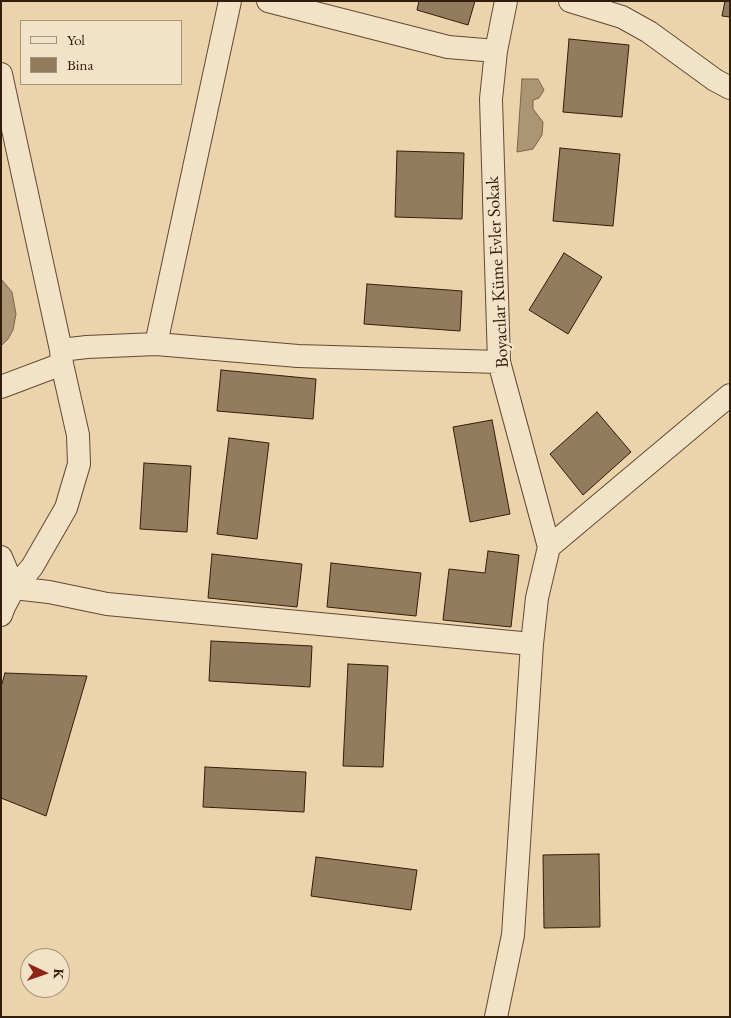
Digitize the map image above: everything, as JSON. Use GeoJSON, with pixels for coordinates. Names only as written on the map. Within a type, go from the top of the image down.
{"type":"FeatureCollection","features":[{"type":"Feature","properties":{"kind":"street"},"geometry":{"type":"LineString","coordinates":[[156,344],[230,1]]}},
{"type":"Feature","properties":{"kind":"street"},"geometry":{"type":"LineString","coordinates":[[268,1],[448,47],[496,51]]}},
{"type":"Feature","properties":{"kind":"street","name":"Boyacılar Küme Evler Sokak"},"geometry":{"type":"LineString","coordinates":[[506,1],[496,51],[491,99],[499,362],[548,547]]}},
{"type":"Feature","properties":{"kind":"street"},"geometry":{"type":"LineString","coordinates":[[570,1],[622,18],[649,32],[715,80],[730,88]]}},
{"type":"Feature","properties":{"kind":"street"},"geometry":{"type":"LineString","coordinates":[[1,74],[78,435],[79,464],[66,508],[32,567],[14,588],[1,615]]}},
{"type":"Feature","properties":{"kind":"street"},"geometry":{"type":"LineString","coordinates":[[1,387],[87,347],[156,344],[298,356],[499,362]]}},
{"type":"Feature","properties":{"kind":"street"},"geometry":{"type":"LineString","coordinates":[[496,1017],[513,935],[536,598],[548,547],[730,395]]}},
{"type":"Feature","properties":{"kind":"street"},"geometry":{"type":"LineString","coordinates":[[1,557],[14,588]]}},
{"type":"Feature","properties":{"kind":"street"},"geometry":{"type":"LineString","coordinates":[[14,588],[49,592],[107,604],[532,644]]}},
{"type":"Feature","properties":{"kind":"shaded area"},"geometry":{"type":"Polygon","coordinates":[[[522,79],[538,79],[544,90],[539,98],[533,100],[533,109],[543,122],[542,135],[533,149],[517,152],[522,79]]]}},
{"type":"Feature","properties":{"kind":"shaded area"},"geometry":{"type":"Polygon","coordinates":[[[1,279],[12,292],[16,314],[13,330],[1,346],[1,279]]]}},
{"type":"Feature","properties":{"kind":"building"},"geometry":{"type":"Polygon","coordinates":[[[419,1],[475,1],[468,25],[417,10],[419,1]]]}},
{"type":"Feature","properties":{"kind":"building"},"geometry":{"type":"Polygon","coordinates":[[[725,1],[730,1],[730,17],[722,16],[725,1]]]}},
{"type":"Feature","properties":{"kind":"building"},"geometry":{"type":"Polygon","coordinates":[[[569,39],[629,45],[622,117],[563,112],[569,39]]]}},
{"type":"Feature","properties":{"kind":"building"},"geometry":{"type":"Polygon","coordinates":[[[560,148],[620,154],[613,226],[553,221],[560,148]]]}},
{"type":"Feature","properties":{"kind":"building"},"geometry":{"type":"Polygon","coordinates":[[[397,151],[464,153],[462,219],[395,217],[397,151]]]}},
{"type":"Feature","properties":{"kind":"building"},"geometry":{"type":"Polygon","coordinates":[[[564,253],[602,277],[568,334],[529,310],[564,253]]]}},
{"type":"Feature","properties":{"kind":"building"},"geometry":{"type":"Polygon","coordinates":[[[367,284],[462,291],[460,331],[364,324],[367,284]]]}},
{"type":"Feature","properties":{"kind":"building"},"geometry":{"type":"Polygon","coordinates":[[[221,370],[316,379],[313,419],[217,411],[221,370]]]}},
{"type":"Feature","properties":{"kind":"building"},"geometry":{"type":"Polygon","coordinates":[[[597,412],[631,452],[583,495],[550,454],[597,412]]]}},
{"type":"Feature","properties":{"kind":"building"},"geometry":{"type":"Polygon","coordinates":[[[492,420],[510,514],[470,522],[453,427],[492,420]]]}},
{"type":"Feature","properties":{"kind":"building"},"geometry":{"type":"Polygon","coordinates":[[[229,438],[269,443],[257,539],[217,534],[229,438]]]}},
{"type":"Feature","properties":{"kind":"building"},"geometry":{"type":"Polygon","coordinates":[[[144,463],[191,466],[187,532],[140,529],[144,463]]]}},
{"type":"Feature","properties":{"kind":"building"},"geometry":{"type":"Polygon","coordinates":[[[488,551],[519,555],[511,627],[443,620],[449,569],[485,573],[488,551]]]}},
{"type":"Feature","properties":{"kind":"building"},"geometry":{"type":"Polygon","coordinates":[[[212,554],[302,564],[297,607],[208,598],[212,554]]]}},
{"type":"Feature","properties":{"kind":"building"},"geometry":{"type":"Polygon","coordinates":[[[331,563],[421,573],[416,616],[327,607],[331,563]]]}},
{"type":"Feature","properties":{"kind":"building"},"geometry":{"type":"Polygon","coordinates":[[[211,641],[312,646],[310,687],[209,681],[211,641]]]}},
{"type":"Feature","properties":{"kind":"building"},"geometry":{"type":"Polygon","coordinates":[[[348,664],[388,666],[383,767],[343,766],[348,664]]]}},
{"type":"Feature","properties":{"kind":"building"},"geometry":{"type":"Polygon","coordinates":[[[5,673],[87,676],[46,816],[1,798],[1,687],[5,673]]]}},
{"type":"Feature","properties":{"kind":"building"},"geometry":{"type":"Polygon","coordinates":[[[205,767],[306,772],[304,812],[203,807],[205,767]]]}},
{"type":"Feature","properties":{"kind":"building"},"geometry":{"type":"Polygon","coordinates":[[[599,854],[600,927],[544,928],[543,855],[599,854]]]}},
{"type":"Feature","properties":{"kind":"building"},"geometry":{"type":"Polygon","coordinates":[[[316,857],[417,870],[411,910],[311,896],[316,857]]]}}]}
